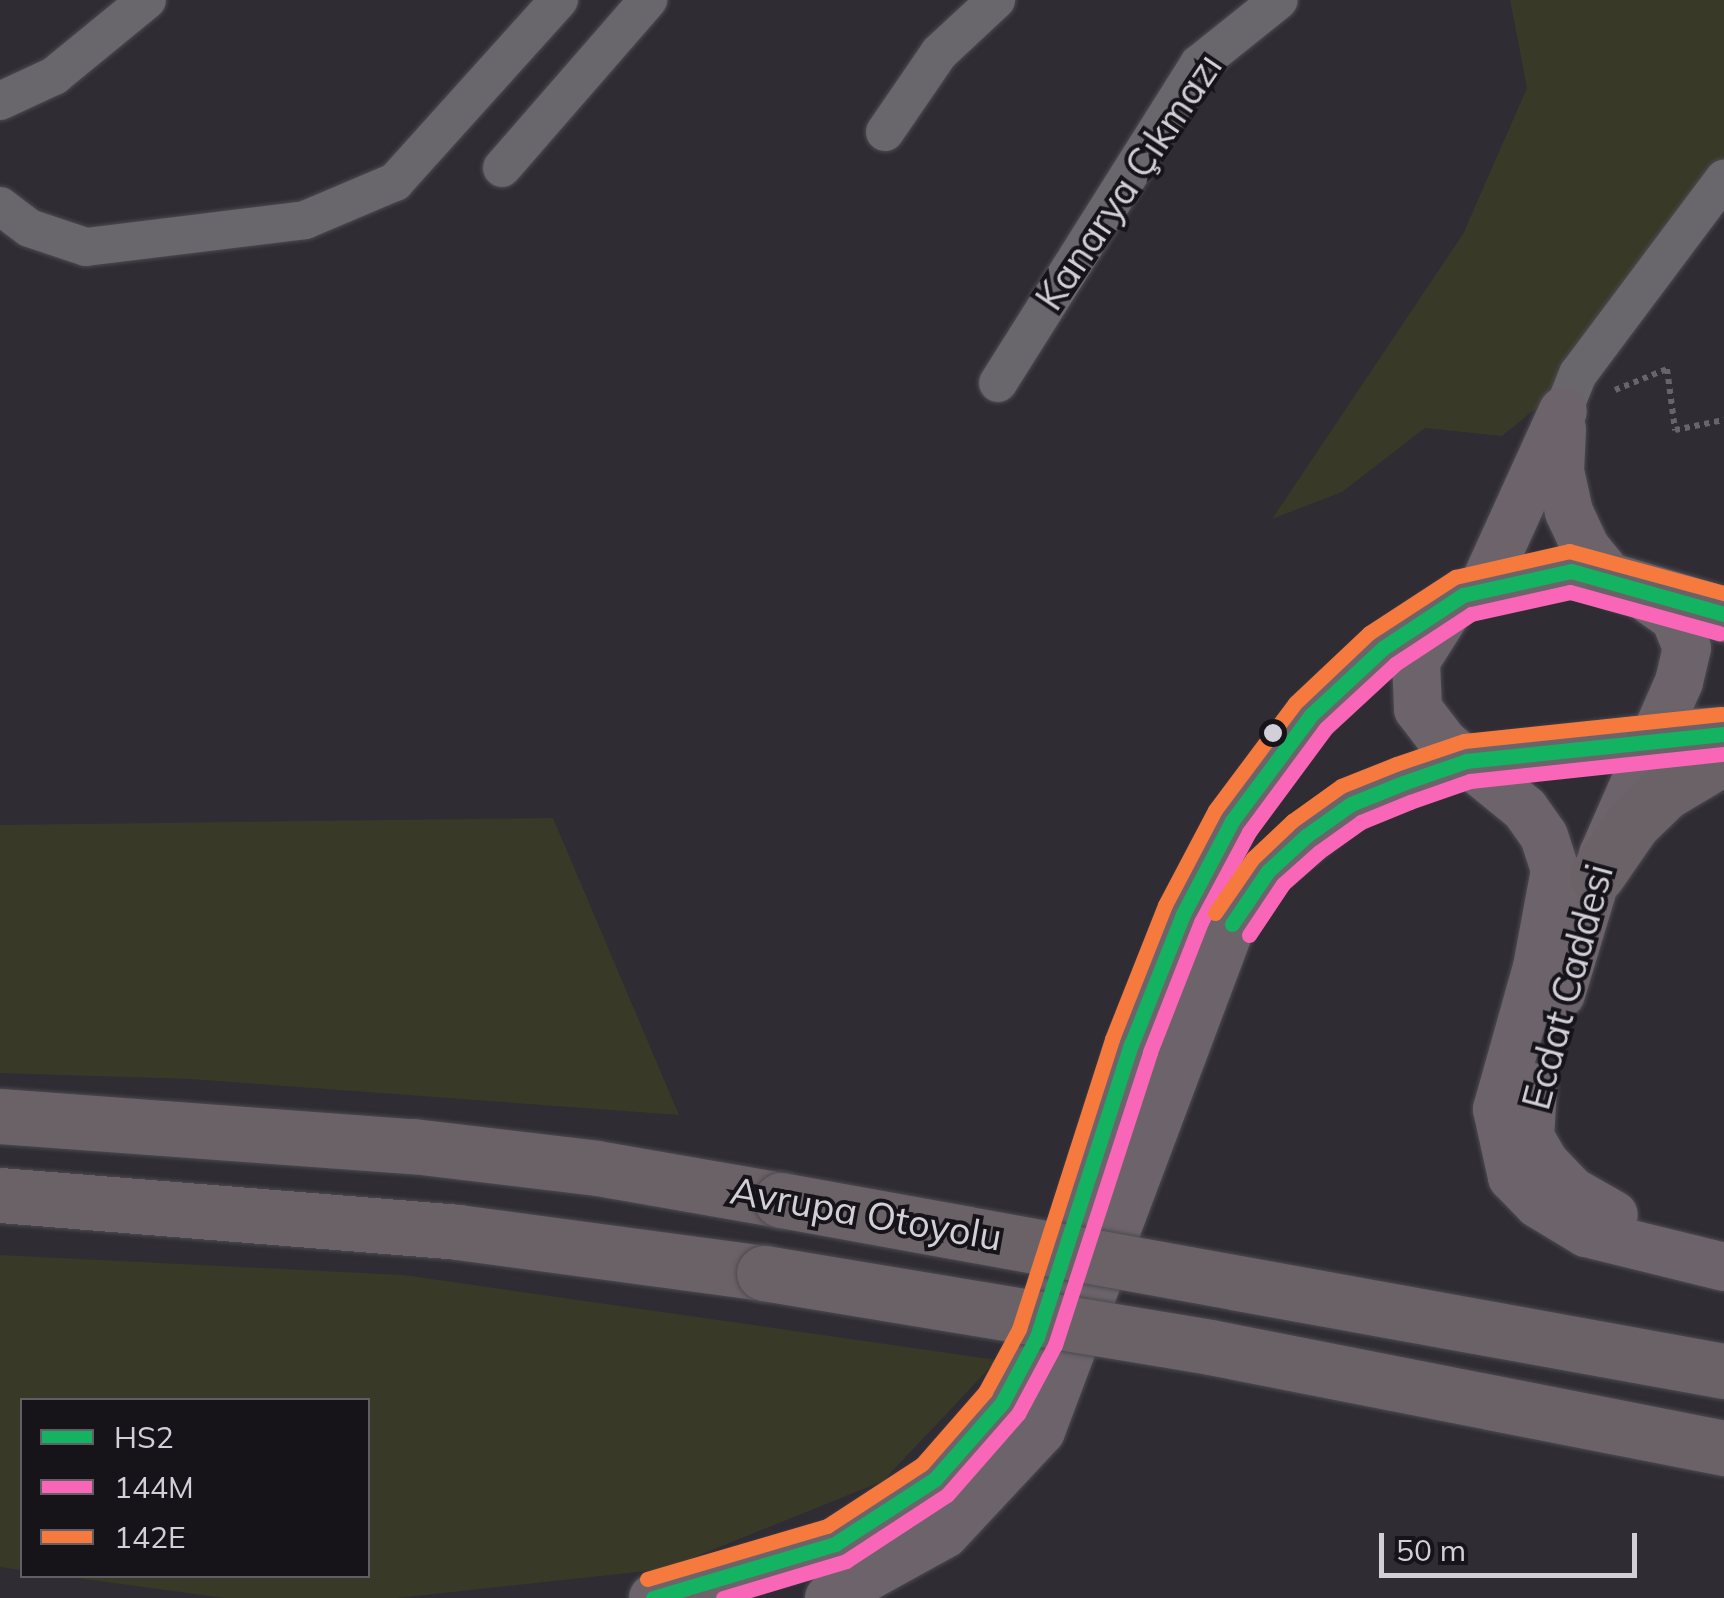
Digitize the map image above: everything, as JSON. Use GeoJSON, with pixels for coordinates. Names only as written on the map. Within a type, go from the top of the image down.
{"type":"FeatureCollection","features":[{"type":"Feature","properties":{"kind":"highway"},"geometry":{"type":"LineString","coordinates":[[1620,583],[1724,614]]}},
{"type":"Feature","properties":{"kind":"highway"},"geometry":{"type":"LineString","coordinates":[[1654,738],[1724,734]]}},
{"type":"Feature","properties":{"kind":"highway"},"geometry":{"type":"LineString","coordinates":[[1597,874],[1633,822],[1665,792],[1724,757]]}},
{"type":"Feature","properties":{"kind":"highway","name":"Avrupa Otoyolu"},"geometry":{"type":"LineString","coordinates":[[0,1116],[413,1146],[597,1168],[1724,1371]]}},
{"type":"Feature","properties":{"kind":"highway","name":"Avrupa Otoyolu"},"geometry":{"type":"LineString","coordinates":[[0,1196],[456,1232],[764,1273],[1210,1347],[1724,1448]]}},
{"type":"Feature","properties":{"kind":"main road"},"geometry":{"type":"LineString","coordinates":[[1562,411],[1560,471],[1569,512],[1585,547],[1620,583]]}},
{"type":"Feature","properties":{"kind":"main road"},"geometry":{"type":"LineString","coordinates":[[1466,761],[1429,729],[1412,682],[1436,624],[1473,591],[1562,411]]}},
{"type":"Feature","properties":{"kind":"main road"},"geometry":{"type":"LineString","coordinates":[[654,1598],[835,1544],[936,1479],[1002,1403],[1037,1337],[1170,947],[1232,822],[1311,715],[1383,648],[1473,591],[1570,570],[1620,583],[1660,601],[1688,648],[1654,738],[1466,761],[1351,804],[1268,871],[1232,923],[1040,1431],[945,1534],[829,1598]]}},
{"type":"Feature","properties":{"kind":"main road","name":"Ecdat Caddesi"},"geometry":{"type":"LineString","coordinates":[[1654,738],[1597,874],[1528,1100],[1530,1137],[1572,1192],[1613,1215],[1724,1240]]}},
{"type":"Feature","properties":{"kind":"main road","name":"Ecdat Caddesi"},"geometry":{"type":"LineString","coordinates":[[1466,761],[1525,808],[1544,836],[1554,870],[1537,967],[1497,1108],[1512,1177],[1538,1204],[1586,1233],[1724,1267]]}},
{"type":"Feature","properties":{"kind":"street"},"geometry":{"type":"LineString","coordinates":[[0,101],[54,76],[147,0]]}},
{"type":"Feature","properties":{"kind":"street"},"geometry":{"type":"LineString","coordinates":[[0,206],[29,228],[86,247],[304,220],[395,182],[559,0]]}},
{"type":"Feature","properties":{"kind":"street"},"geometry":{"type":"LineString","coordinates":[[502,168],[648,0]]}},
{"type":"Feature","properties":{"kind":"street"},"geometry":{"type":"LineString","coordinates":[[884,132],[940,53],[996,0]]}},
{"type":"Feature","properties":{"kind":"street","name":"Kanarya Çıkmazı"},"geometry":{"type":"LineString","coordinates":[[998,383],[1199,64],[1279,0]]}},
{"type":"Feature","properties":{"kind":"street"},"geometry":{"type":"LineString","coordinates":[[1562,411],[1578,374],[1724,179]]}},
{"type":"Feature","properties":{"kind":"path"},"geometry":{"type":"LineString","coordinates":[[1615,390],[1667,370],[1675,430],[1724,420]]}},
{"type":"Feature","properties":{"kind":"green space"},"geometry":{"type":"Polygon","coordinates":[[[1510,0],[1724,0],[1724,179],[1578,374],[1502,436],[1425,428],[1342,492],[1272,519],[1463,234],[1527,88],[1510,0]]]}},
{"type":"Feature","properties":{"kind":"green space"},"geometry":{"type":"Polygon","coordinates":[[[553,818],[679,1115],[190,1079],[0,1073],[0,825],[553,818]]]}},
{"type":"Feature","properties":{"kind":"green space"},"geometry":{"type":"Polygon","coordinates":[[[0,1255],[404,1275],[997,1360],[883,1481],[665,1569],[397,1598],[224,1598],[78,1578],[370,1578],[370,1398],[20,1398],[20,1570],[0,1567],[0,1255]]]}},
{"type":"Feature","properties":{"kind":"transit line","name":"142E"},"geometry":{"type":"LineString","coordinates":[[647,1579],[827,1526],[922,1464],[985,1392],[1019,1329],[1112,1039],[1165,905],[1215,810],[1295,703],[1369,633],[1455,577],[1569,551],[1724,593]]}},
{"type":"Feature","properties":{"kind":"transit line","name":"HS2"},"geometry":{"type":"LineString","coordinates":[[653,1598],[835,1544],[935,1479],[1002,1403],[1037,1337],[1131,1045],[1183,914],[1232,821],[1311,715],[1383,648],[1463,595],[1571,571],[1724,614]]}},
{"type":"Feature","properties":{"kind":"transit line","name":"144M"},"geometry":{"type":"LineString","coordinates":[[723,1598],[846,1561],[947,1495],[1018,1414],[1055,1345],[1150,1052],[1201,922],[1249,832],[1326,728],[1395,664],[1471,614],[1570,592],[1719,633]]}},
{"type":"Feature","properties":{"kind":"transit line","name":"142E"},"geometry":{"type":"LineString","coordinates":[[1215,913],[1253,858],[1292,821],[1341,786],[1396,764],[1464,741],[1722,714]]}},
{"type":"Feature","properties":{"kind":"transit line","name":"HS2"},"geometry":{"type":"LineString","coordinates":[[1232,924],[1268,871],[1306,836],[1351,804],[1403,783],[1466,761],[1724,734]]}},
{"type":"Feature","properties":{"kind":"transit line","name":"144M"},"geometry":{"type":"LineString","coordinates":[[1249,935],[1283,884],[1319,852],[1361,822],[1410,802],[1470,781],[1724,754]]}}]}
